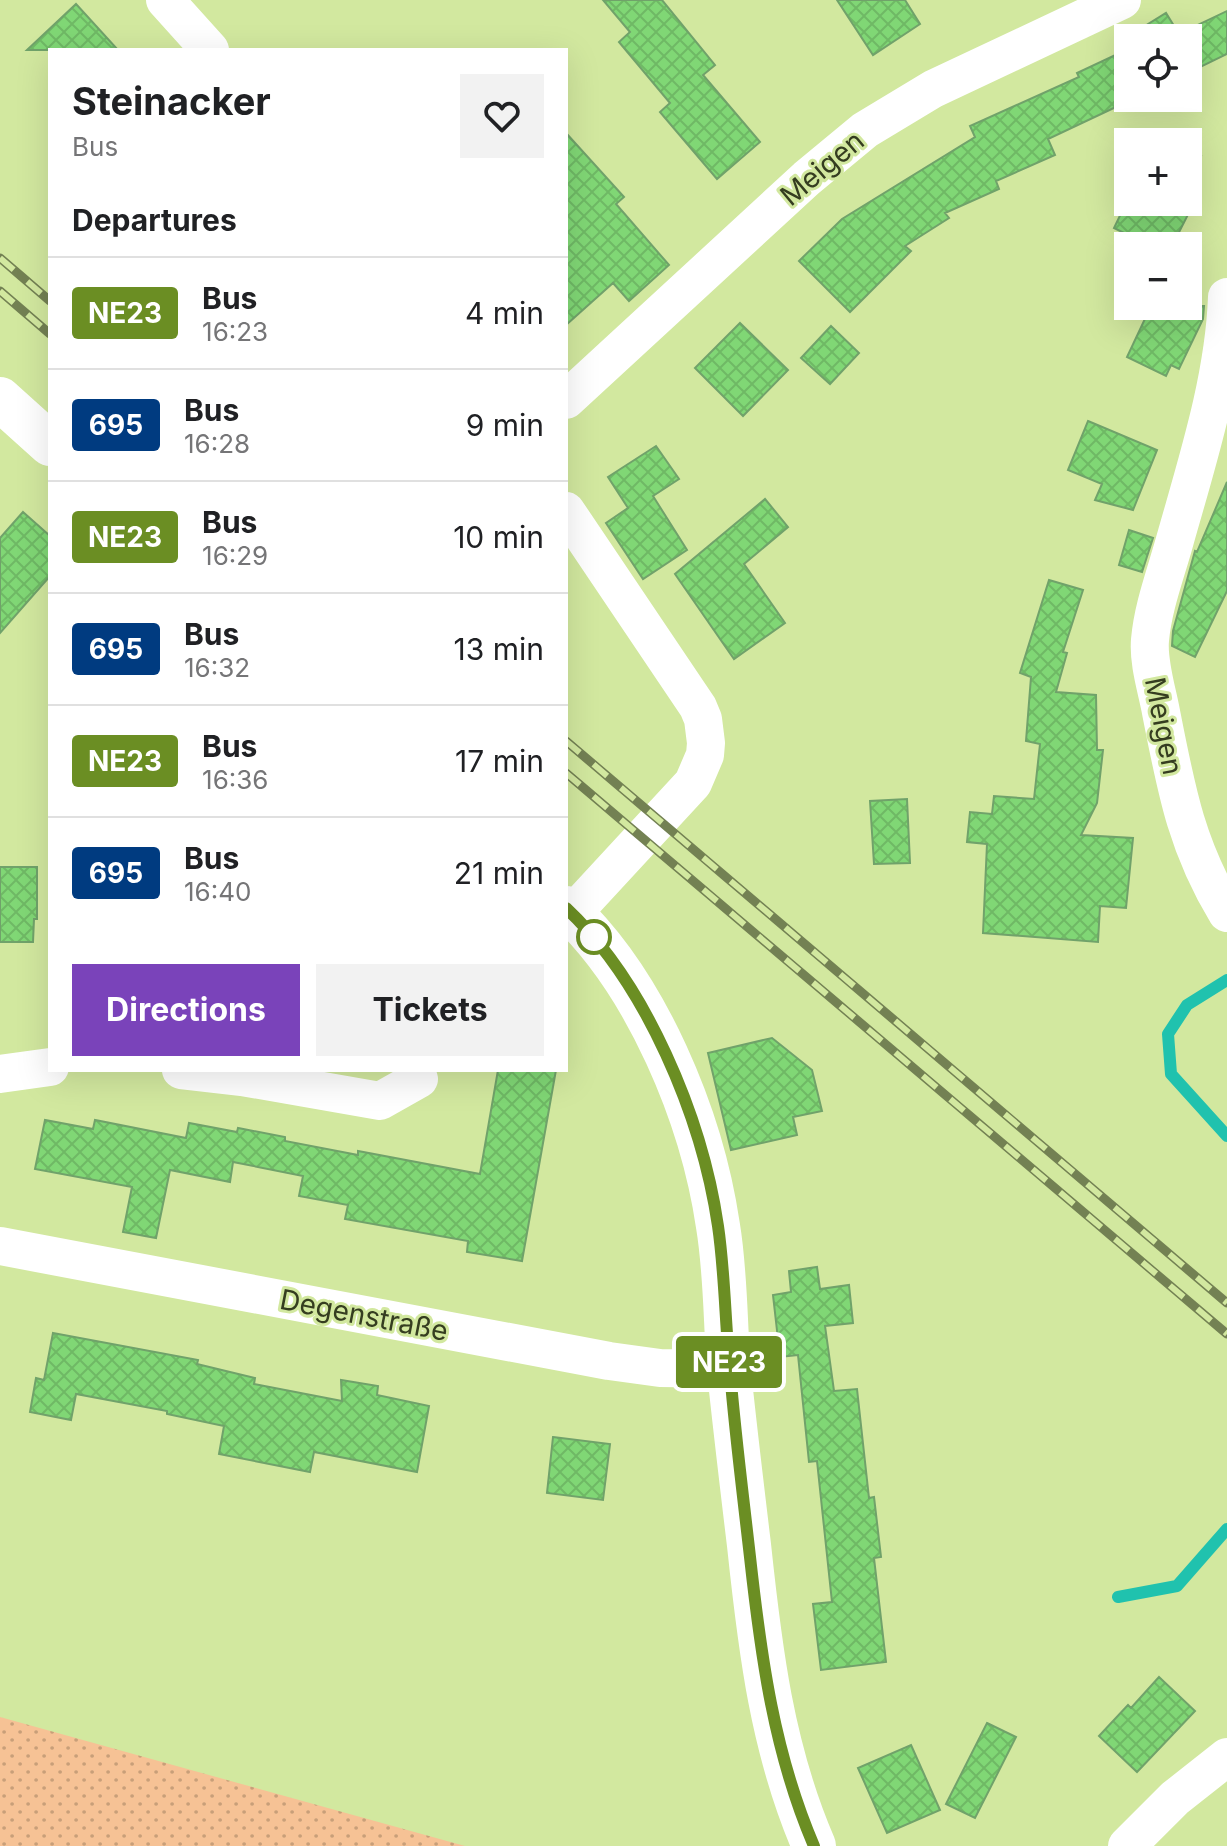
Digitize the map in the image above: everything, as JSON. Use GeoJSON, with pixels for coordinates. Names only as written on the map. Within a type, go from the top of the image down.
{"type":"FeatureCollection","features":[{"type":"Feature","properties":{"kind":"street"},"geometry":{"type":"LineString","coordinates":[[165,0],[208,48]]}},
{"type":"Feature","properties":{"kind":"street","name":"Meigen"},"geometry":{"type":"LineString","coordinates":[[568,398],[807,178],[865,130],[946,82],[1122,0]]}},
{"type":"Feature","properties":{"kind":"street","name":"Meigen"},"geometry":{"type":"LineString","coordinates":[[1227,297],[1216,378],[1195,467],[1155,607],[1150,643],[1184,817],[1196,857],[1227,913]]}},
{"type":"Feature","properties":{"kind":"street"},"geometry":{"type":"LineString","coordinates":[[0,399],[48,442]]}},
{"type":"Feature","properties":{"kind":"street"},"geometry":{"type":"LineString","coordinates":[[568,514],[698,707],[703,719],[705,755],[693,783],[617,867],[569,911],[613,963],[653,1029],[691,1122],[712,1192],[723,1263],[729,1369],[761,1654],[771,1711],[796,1802],[814,1846]]}},
{"type":"Feature","properties":{"kind":"street"},"geometry":{"type":"LineString","coordinates":[[0,1074],[48,1067]]}},
{"type":"Feature","properties":{"kind":"street"},"geometry":{"type":"LineString","coordinates":[[198,1072],[380,1101],[419,1079]]}},
{"type":"Feature","properties":{"kind":"street","name":"Degenstraße"},"geometry":{"type":"LineString","coordinates":[[0,1246],[609,1361],[660,1368],[729,1369]]}},
{"type":"Feature","properties":{"kind":"street"},"geometry":{"type":"LineString","coordinates":[[1127,1846],[1175,1798],[1227,1757]]}},
{"type":"Feature","properties":{"kind":"shaded area"},"geometry":{"type":"Polygon","coordinates":[[[0,1717],[465,1846],[0,1846],[0,1717]]]}},
{"type":"Feature","properties":{"kind":"building"},"geometry":{"type":"Polygon","coordinates":[[[603,0],[662,0],[715,65],[703,75],[760,142],[717,179],[660,112],[670,103],[619,42],[630,32],[603,0]]]}},
{"type":"Feature","properties":{"kind":"building"},"geometry":{"type":"Polygon","coordinates":[[[837,0],[905,0],[920,24],[873,55],[837,0]]]}},
{"type":"Feature","properties":{"kind":"building"},"geometry":{"type":"Polygon","coordinates":[[[76,4],[116,48],[48,48],[27,50],[76,4]]]}},
{"type":"Feature","properties":{"kind":"building"},"geometry":{"type":"Polygon","coordinates":[[[1227,11],[1227,54],[1202,66],[1202,24],[1227,11]]]}},
{"type":"Feature","properties":{"kind":"building"},"geometry":{"type":"Polygon","coordinates":[[[1166,13],[1173,24],[1148,24],[1166,13]]]}},
{"type":"Feature","properties":{"kind":"building"},"geometry":{"type":"Polygon","coordinates":[[[1114,56],[1114,108],[1048,139],[1055,155],[996,181],[999,189],[945,213],[949,218],[905,246],[911,251],[850,312],[799,261],[842,219],[975,137],[970,126],[1079,77],[1077,73],[1114,56]]]}},
{"type":"Feature","properties":{"kind":"building"},"geometry":{"type":"Polygon","coordinates":[[[568,135],[624,197],[616,204],[669,265],[629,301],[613,283],[568,323],[568,135]]]}},
{"type":"Feature","properties":{"kind":"building"},"geometry":{"type":"Polygon","coordinates":[[[1120,216],[1187,216],[1179,232],[1122,232],[1114,228],[1120,216]]]}},
{"type":"Feature","properties":{"kind":"building"},"geometry":{"type":"Polygon","coordinates":[[[1204,306],[1203,319],[1179,369],[1171,365],[1166,376],[1127,357],[1144,320],[1202,320],[1204,306]]]}},
{"type":"Feature","properties":{"kind":"building"},"geometry":{"type":"Polygon","coordinates":[[[740,323],[788,370],[743,416],[695,368],[740,323]]]}},
{"type":"Feature","properties":{"kind":"building"},"geometry":{"type":"Polygon","coordinates":[[[831,326],[859,353],[830,384],[801,358],[831,326]]]}},
{"type":"Feature","properties":{"kind":"building"},"geometry":{"type":"Polygon","coordinates":[[[1088,421],[1157,450],[1133,510],[1095,500],[1102,484],[1068,470],[1088,421]]]}},
{"type":"Feature","properties":{"kind":"building"},"geometry":{"type":"Polygon","coordinates":[[[656,446],[679,479],[653,496],[687,550],[643,579],[606,523],[628,508],[608,477],[656,446]]]}},
{"type":"Feature","properties":{"kind":"building"},"geometry":{"type":"Polygon","coordinates":[[[1227,482],[1227,591],[1195,657],[1172,646],[1173,631],[1195,551],[1227,482]]]}},
{"type":"Feature","properties":{"kind":"building"},"geometry":{"type":"Polygon","coordinates":[[[765,499],[788,527],[744,564],[785,623],[734,659],[675,574],[765,499]]]}},
{"type":"Feature","properties":{"kind":"building"},"geometry":{"type":"Polygon","coordinates":[[[23,512],[48,534],[48,578],[0,633],[0,538],[23,512]]]}},
{"type":"Feature","properties":{"kind":"building"},"geometry":{"type":"Polygon","coordinates":[[[1129,530],[1153,538],[1142,572],[1119,565],[1129,530]]]}},
{"type":"Feature","properties":{"kind":"building"},"geometry":{"type":"Polygon","coordinates":[[[1049,580],[1083,590],[1063,652],[1067,653],[1056,692],[1096,695],[1097,750],[1103,750],[1097,803],[1081,835],[1133,838],[1126,908],[1100,906],[1098,942],[983,933],[987,844],[967,842],[970,812],[992,814],[994,796],[1034,799],[1040,744],[1026,741],[1031,677],[1020,673],[1049,580]]]}},
{"type":"Feature","properties":{"kind":"building"},"geometry":{"type":"Polygon","coordinates":[[[907,799],[910,863],[874,864],[870,801],[907,799]]]}},
{"type":"Feature","properties":{"kind":"building"},"geometry":{"type":"Polygon","coordinates":[[[0,867],[37,867],[37,919],[34,919],[33,942],[0,942],[0,867]]]}},
{"type":"Feature","properties":{"kind":"building"},"geometry":{"type":"Polygon","coordinates":[[[772,1038],[812,1070],[822,1111],[793,1117],[797,1135],[731,1150],[708,1053],[772,1038]]]}},
{"type":"Feature","properties":{"kind":"building"},"geometry":{"type":"Polygon","coordinates":[[[498,1072],[556,1072],[522,1261],[467,1252],[468,1241],[345,1219],[348,1205],[299,1196],[303,1176],[233,1162],[230,1182],[170,1170],[156,1238],[123,1232],[132,1187],[35,1169],[45,1120],[93,1129],[95,1120],[186,1138],[189,1123],[237,1132],[238,1128],[358,1155],[358,1151],[480,1174],[498,1072]]]}},
{"type":"Feature","properties":{"kind":"building"},"geometry":{"type":"Polygon","coordinates":[[[817,1267],[820,1289],[849,1285],[853,1323],[825,1326],[834,1391],[857,1389],[869,1498],[874,1497],[881,1557],[874,1558],[886,1662],[821,1670],[813,1604],[832,1602],[817,1461],[809,1462],[798,1355],[780,1357],[773,1295],[791,1292],[789,1271],[817,1267]]]}},
{"type":"Feature","properties":{"kind":"building"},"geometry":{"type":"Polygon","coordinates":[[[53,1333],[198,1360],[197,1364],[255,1378],[254,1384],[342,1401],[341,1380],[378,1386],[377,1395],[429,1406],[417,1472],[314,1452],[310,1472],[219,1454],[224,1426],[167,1414],[167,1411],[76,1394],[71,1420],[30,1412],[36,1378],[44,1380],[53,1333]]]}},
{"type":"Feature","properties":{"kind":"building"},"geometry":{"type":"Polygon","coordinates":[[[553,1437],[610,1444],[603,1500],[547,1493],[553,1437]]]}},
{"type":"Feature","properties":{"kind":"building"},"geometry":{"type":"Polygon","coordinates":[[[1159,1677],[1195,1711],[1137,1772],[1099,1736],[1128,1705],[1131,1708],[1159,1677]]]}},
{"type":"Feature","properties":{"kind":"building"},"geometry":{"type":"Polygon","coordinates":[[[987,1723],[1016,1737],[975,1818],[946,1804],[987,1723]]]}},
{"type":"Feature","properties":{"kind":"building"},"geometry":{"type":"Polygon","coordinates":[[[911,1745],[940,1810],[887,1833],[858,1768],[911,1745]]]}},
{"type":"Feature","properties":{"kind":"waterway"},"geometry":{"type":"LineString","coordinates":[[1227,980],[1187,1005],[1168,1034],[1171,1074],[1227,1136]]}},
{"type":"Feature","properties":{"kind":"waterway"},"geometry":{"type":"LineString","coordinates":[[1118,1597],[1177,1586],[1227,1529]]}},
{"type":"Feature","properties":{"kind":"railway"},"geometry":{"type":"LineString","coordinates":[[0,258],[48,299]]}},
{"type":"Feature","properties":{"kind":"railway"},"geometry":{"type":"LineString","coordinates":[[0,291],[48,332]]}},
{"type":"Feature","properties":{"kind":"railway"},"geometry":{"type":"LineString","coordinates":[[568,743],[1227,1303]]}},
{"type":"Feature","properties":{"kind":"railway"},"geometry":{"type":"LineString","coordinates":[[568,775],[1227,1334]]}},
{"type":"Feature","properties":{"kind":"bus line","name":"NE23"},"geometry":{"type":"LineString","coordinates":[[568,910],[613,963],[653,1029],[687,1109],[712,1192],[723,1263],[729,1369],[761,1654],[786,1770],[814,1846]]}}]}
